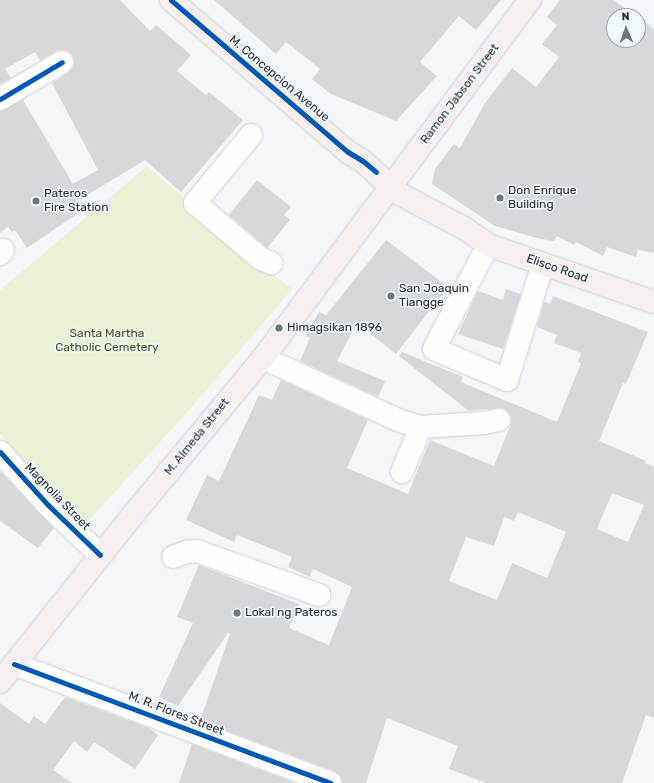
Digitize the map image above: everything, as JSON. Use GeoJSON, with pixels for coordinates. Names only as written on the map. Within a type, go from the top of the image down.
{"type":"FeatureCollection","features":[{"type":"Feature","properties":{"kind":"main road","name":"M. Concepcion Avenue"},"geometry":{"type":"LineString","coordinates":[[171,0],[352,155],[356,164],[370,178],[383,189],[390,189]]}},
{"type":"Feature","properties":{"kind":"main road","name":"Ramon Jabson Street"},"geometry":{"type":"LineString","coordinates":[[390,189],[530,0]]}},
{"type":"Feature","properties":{"kind":"main road","name":"Elisco Road"},"geometry":{"type":"LineString","coordinates":[[390,189],[464,228],[488,245],[654,302]]}},
{"type":"Feature","properties":{"kind":"main road","name":"M. Almeda Street"},"geometry":{"type":"LineString","coordinates":[[0,682],[100,555],[262,358],[390,189]]}},
{"type":"Feature","properties":{"kind":"main road","name":"Elisco Road"},"geometry":{"type":"LineString","coordinates":[[464,228],[486,230],[654,286]]}},
{"type":"Feature","properties":{"kind":"street"},"geometry":{"type":"LineString","coordinates":[[0,99],[62,62]]}},
{"type":"Feature","properties":{"kind":"street"},"geometry":{"type":"LineString","coordinates":[[251,135],[195,203],[261,259],[271,263]]}},
{"type":"Feature","properties":{"kind":"street"},"geometry":{"type":"LineString","coordinates":[[488,245],[434,349],[507,380],[542,264]]}},
{"type":"Feature","properties":{"kind":"street"},"geometry":{"type":"LineString","coordinates":[[262,358],[400,421],[421,427],[483,423],[499,420]]}},
{"type":"Feature","properties":{"kind":"street"},"geometry":{"type":"LineString","coordinates":[[402,472],[421,427]]}},
{"type":"Feature","properties":{"kind":"street","name":"Magnolia Street"},"geometry":{"type":"LineString","coordinates":[[0,452],[48,505],[100,555]]}},
{"type":"Feature","properties":{"kind":"street"},"geometry":{"type":"LineString","coordinates":[[173,557],[186,552],[196,551],[319,595]]}},
{"type":"Feature","properties":{"kind":"street","name":"M. R. Flores Street"},"geometry":{"type":"LineString","coordinates":[[14,664],[330,783]]}},
{"type":"Feature","properties":{"kind":"green space","name":"Santa Martha Catholic Cemetery"},"geometry":{"type":"Polygon","coordinates":[[[147,166],[259,264],[292,289],[191,408],[82,528],[8,446],[0,433],[0,290],[147,166]]]}},
{"type":"Feature","properties":{"kind":"building"},"geometry":{"type":"Polygon","coordinates":[[[0,0],[120,0],[150,31],[156,25],[191,55],[177,71],[206,95],[209,92],[243,120],[181,192],[145,160],[71,205],[77,214],[27,248],[15,230],[12,232],[8,227],[0,233],[0,111],[23,100],[73,184],[98,170],[52,83],[73,68],[73,56],[68,51],[56,51],[40,61],[35,52],[5,69],[11,78],[0,84],[0,0]]]}},
{"type":"Feature","properties":{"kind":"building"},"geometry":{"type":"Polygon","coordinates":[[[214,0],[501,0],[476,30],[459,16],[420,62],[437,76],[396,121],[331,94],[312,79],[320,69],[286,42],[276,54],[214,0]]]}},
{"type":"Feature","properties":{"kind":"building"},"geometry":{"type":"Polygon","coordinates":[[[560,0],[614,0],[625,8],[606,8],[606,48],[646,48],[646,23],[654,29],[654,253],[638,250],[636,257],[607,247],[603,256],[576,242],[574,245],[557,236],[554,241],[541,239],[495,226],[432,184],[435,169],[454,144],[460,148],[485,103],[512,68],[536,87],[559,57],[542,44],[557,25],[547,17],[560,0]]]}},
{"type":"Feature","properties":{"kind":"building"},"geometry":{"type":"Polygon","coordinates":[[[257,180],[291,207],[284,215],[290,220],[267,248],[229,215],[257,180]]]}},
{"type":"Feature","properties":{"kind":"building","name":"San Joaquin Tiangge"},"geometry":{"type":"Polygon","coordinates":[[[386,240],[448,287],[396,354],[357,323],[337,361],[385,381],[378,397],[300,361],[310,338],[306,336],[319,312],[326,315],[386,240]]]}},
{"type":"Feature","properties":{"kind":"building"},"geometry":{"type":"Polygon","coordinates":[[[506,289],[521,294],[503,349],[458,334],[478,291],[503,300],[506,289]]]}},
{"type":"Feature","properties":{"kind":"building"},"geometry":{"type":"Polygon","coordinates":[[[553,296],[648,332],[626,384],[623,383],[599,441],[646,461],[645,463],[654,467],[654,718],[646,715],[622,783],[486,783],[449,769],[458,746],[387,718],[366,783],[342,783],[340,775],[334,771],[200,721],[230,634],[228,633],[178,706],[159,697],[193,623],[177,617],[199,565],[299,604],[289,628],[329,645],[352,587],[313,569],[310,577],[288,567],[292,557],[237,535],[234,542],[186,520],[207,475],[219,481],[259,395],[272,400],[281,380],[368,420],[347,468],[408,494],[430,440],[494,466],[511,424],[511,417],[504,408],[469,411],[399,356],[402,352],[463,377],[461,382],[557,422],[581,363],[578,362],[581,353],[554,343],[557,335],[537,327],[544,302],[550,304],[553,296]],[[612,493],[597,529],[628,542],[644,505],[612,493]],[[518,512],[514,521],[504,517],[494,546],[466,537],[449,581],[497,600],[512,563],[547,578],[566,532],[518,512]]]}},
{"type":"Feature","properties":{"kind":"building"},"geometry":{"type":"Polygon","coordinates":[[[0,471],[54,528],[38,548],[0,521],[0,471]]]}},
{"type":"Feature","properties":{"kind":"building"},"geometry":{"type":"Polygon","coordinates":[[[65,697],[149,728],[158,735],[135,769],[94,742],[87,752],[74,741],[53,770],[72,783],[0,783],[0,703],[29,724],[34,716],[45,724],[65,697]]]}},
{"type":"Feature","properties":{"kind":"building"},"geometry":{"type":"Polygon","coordinates":[[[192,744],[295,783],[179,783],[192,744]]]}},
{"type":"Feature","properties":{"kind":"cycle path"},"geometry":{"type":"LineString","coordinates":[[171,0],[348,152],[363,161],[376,172]]}},
{"type":"Feature","properties":{"kind":"cycle path"},"geometry":{"type":"LineString","coordinates":[[0,99],[62,62]]}},
{"type":"Feature","properties":{"kind":"cycle path"},"geometry":{"type":"LineString","coordinates":[[0,452],[48,505],[100,555]]}},
{"type":"Feature","properties":{"kind":"cycle path"},"geometry":{"type":"LineString","coordinates":[[14,664],[330,783]]}},
{"type":"Feature","properties":{"kind":"place","name":"Don Enrique Building"},"geometry":{"type":"Point","coordinates":[500,198]}},
{"type":"Feature","properties":{"kind":"place","name":"Pateros Fire Station"},"geometry":{"type":"Point","coordinates":[36,201]}},
{"type":"Feature","properties":{"kind":"place","name":"San Joaquin Tiangge"},"geometry":{"type":"Point","coordinates":[391,296]}},
{"type":"Feature","properties":{"kind":"place","name":"Himagsikan 1896"},"geometry":{"type":"Point","coordinates":[279,328]}},
{"type":"Feature","properties":{"kind":"place","name":"Lokal ng Pateros"},"geometry":{"type":"Point","coordinates":[237,613]}}]}
